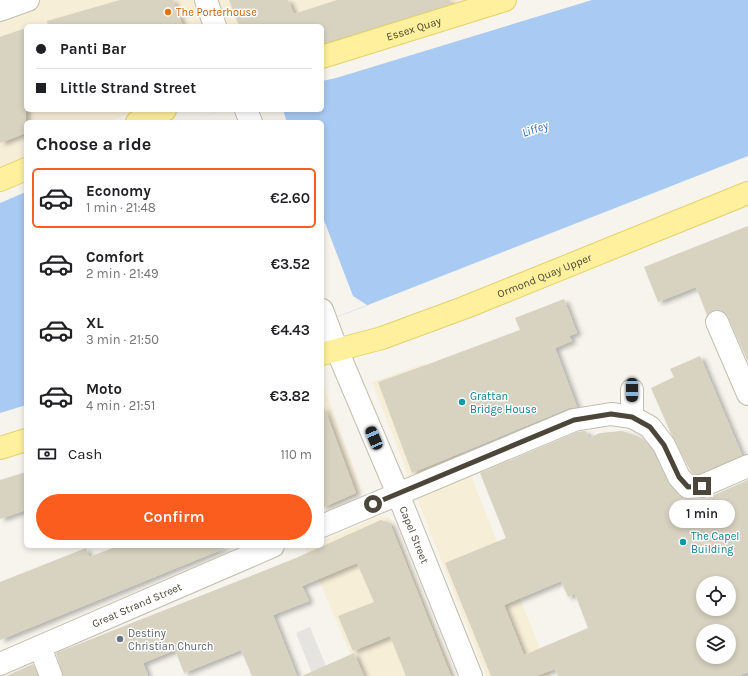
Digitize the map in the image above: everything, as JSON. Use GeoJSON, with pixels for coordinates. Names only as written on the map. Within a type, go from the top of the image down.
{"type":"FeatureCollection","features":[{"type":"Feature","properties":{"kind":"main road","name":"Essex Quay"},"geometry":{"type":"LineString","coordinates":[[324,55],[505,0]]}},
{"type":"Feature","properties":{"kind":"main road"},"geometry":{"type":"LineString","coordinates":[[142,120],[160,112]]}},
{"type":"Feature","properties":{"kind":"main road"},"geometry":{"type":"LineString","coordinates":[[0,180],[24,170]]}},
{"type":"Feature","properties":{"kind":"main road","name":"Ormond Quay Upper"},"geometry":{"type":"LineString","coordinates":[[330,352],[382,338],[466,307],[748,193]]}},
{"type":"Feature","properties":{"kind":"main road"},"geometry":{"type":"LineString","coordinates":[[0,448],[24,441]]}},
{"type":"Feature","properties":{"kind":"street"},"geometry":{"type":"LineString","coordinates":[[0,10],[28,0]]}},
{"type":"Feature","properties":{"kind":"street"},"geometry":{"type":"LineString","coordinates":[[206,0],[214,24]]}},
{"type":"Feature","properties":{"kind":"street","name":"Capel Street"},"geometry":{"type":"LineString","coordinates":[[324,316],[330,352],[398,494],[471,676]]}},
{"type":"Feature","properties":{"kind":"street"},"geometry":{"type":"LineString","coordinates":[[717,322],[748,394]]}},
{"type":"Feature","properties":{"kind":"street"},"geometry":{"type":"LineString","coordinates":[[632,390],[632,417]]}},
{"type":"Feature","properties":{"kind":"street"},"geometry":{"type":"LineString","coordinates":[[324,525],[574,420],[611,414],[632,417],[650,427],[664,445],[679,477],[688,487],[702,486],[748,466]]}},
{"type":"Feature","properties":{"kind":"street","name":"Great Strand Street"},"geometry":{"type":"LineString","coordinates":[[0,664],[268,548]]}},
{"type":"Feature","properties":{"kind":"street"},"geometry":{"type":"LineString","coordinates":[[40,647],[51,676]]}},
{"type":"Feature","properties":{"kind":"shaded area"},"geometry":{"type":"Polygon","coordinates":[[[0,0],[468,0],[324,44],[324,24],[24,24],[24,112],[133,112],[113,120],[24,120],[24,157],[0,167],[0,0]]]}},
{"type":"Feature","properties":{"kind":"shaded area"},"geometry":{"type":"Polygon","coordinates":[[[426,363],[551,676],[486,676],[372,382],[426,363]]]}},
{"type":"Feature","properties":{"kind":"shaded area"},"geometry":{"type":"Polygon","coordinates":[[[324,387],[362,492],[324,509],[324,387]]]}},
{"type":"Feature","properties":{"kind":"shaded area"},"geometry":{"type":"Polygon","coordinates":[[[380,516],[390,518],[454,676],[360,676],[305,548],[324,548],[324,540],[380,516]]]}},
{"type":"Feature","properties":{"kind":"shaded area"},"geometry":{"type":"Polygon","coordinates":[[[310,627],[330,676],[313,676],[296,633],[310,627]]]}},
{"type":"Feature","properties":{"kind":"water","name":"Liffey"},"geometry":{"type":"Polygon","coordinates":[[[592,0],[748,0],[748,156],[324,322],[324,120],[194,120],[217,112],[324,112],[324,81],[592,0]]]}},
{"type":"Feature","properties":{"kind":"water"},"geometry":{"type":"Polygon","coordinates":[[[24,193],[24,406],[0,413],[0,203],[24,193]]]}},
{"type":"Feature","properties":{"kind":"pier"},"geometry":{"type":"Polygon","coordinates":[[[217,112],[284,112],[286,120],[192,120],[217,112]]]}},
{"type":"Feature","properties":{"kind":"pier"},"geometry":{"type":"Polygon","coordinates":[[[324,220],[353,296],[367,305],[324,322],[324,220]]]}},
{"type":"Feature","properties":{"kind":"building"},"geometry":{"type":"Polygon","coordinates":[[[120,0],[173,0],[182,24],[48,24],[47,21],[120,0]]]}},
{"type":"Feature","properties":{"kind":"building"},"geometry":{"type":"Polygon","coordinates":[[[229,0],[288,0],[294,14],[337,0],[450,0],[451,4],[324,43],[324,24],[238,24],[229,0]]]}},
{"type":"Feature","properties":{"kind":"building"},"geometry":{"type":"Polygon","coordinates":[[[24,29],[24,112],[26,112],[26,120],[24,120],[24,134],[0,143],[0,37],[24,29]]]}},
{"type":"Feature","properties":{"kind":"building"},"geometry":{"type":"Polygon","coordinates":[[[748,226],[748,362],[725,312],[718,310],[712,311],[707,315],[696,287],[658,302],[644,267],[748,226]]]}},
{"type":"Feature","properties":{"kind":"building"},"geometry":{"type":"Polygon","coordinates":[[[564,299],[577,333],[569,336],[572,341],[555,348],[577,407],[569,408],[412,473],[378,382],[520,330],[515,318],[564,299]]]}},
{"type":"Feature","properties":{"kind":"building"},"geometry":{"type":"Polygon","coordinates":[[[700,356],[742,455],[699,474],[693,474],[672,436],[651,388],[674,377],[670,369],[700,356]]]}},
{"type":"Feature","properties":{"kind":"building"},"geometry":{"type":"Polygon","coordinates":[[[324,407],[356,493],[324,507],[324,407]]]}},
{"type":"Feature","properties":{"kind":"building"},"geometry":{"type":"Polygon","coordinates":[[[586,431],[589,438],[600,433],[622,431],[637,436],[645,441],[653,452],[670,485],[684,499],[707,498],[748,480],[748,672],[739,676],[558,676],[555,669],[536,676],[491,676],[445,563],[506,538],[480,473],[577,432],[586,431]],[[561,581],[504,605],[524,655],[588,628],[575,594],[568,597],[561,581]]]}},
{"type":"Feature","properties":{"kind":"building"},"geometry":{"type":"Polygon","coordinates":[[[24,473],[24,511],[0,519],[0,480],[24,473]]]}},
{"type":"Feature","properties":{"kind":"building"},"geometry":{"type":"Polygon","coordinates":[[[381,520],[390,523],[451,676],[406,676],[390,636],[353,651],[338,616],[374,602],[357,563],[302,586],[309,601],[273,615],[297,676],[252,676],[241,650],[184,673],[175,650],[143,663],[148,676],[63,676],[56,653],[318,548],[324,548],[324,545],[381,520]]]}},
{"type":"Feature","properties":{"kind":"building"},"geometry":{"type":"Polygon","coordinates":[[[86,548],[89,557],[113,548],[226,548],[0,640],[0,582],[86,548]]]}},
{"type":"Feature","properties":{"kind":"building"},"geometry":{"type":"Polygon","coordinates":[[[354,653],[364,676],[302,676],[354,653]]]}},
{"type":"Feature","properties":{"kind":"building"},"geometry":{"type":"Polygon","coordinates":[[[33,664],[38,676],[6,676],[33,664]]]}},
{"type":"Feature","properties":{"kind":"place","name":"The Porterhouse"},"geometry":{"type":"Point","coordinates":[168,12]}},
{"type":"Feature","properties":{"kind":"place","name":"Grattan Bridge House"},"geometry":{"type":"Point","coordinates":[462,402]}},
{"type":"Feature","properties":{"kind":"place","name":"The Capel Building"},"geometry":{"type":"Point","coordinates":[683,542]}},
{"type":"Feature","properties":{"kind":"place","name":"Destiny Christian Church"},"geometry":{"type":"Point","coordinates":[120,639]}},
{"type":"Feature","properties":{"kind":"route"},"geometry":{"type":"LineString","coordinates":[[373,504],[574,420],[611,414],[632,417],[650,427],[664,445],[679,477],[688,487],[702,486]]}}]}
